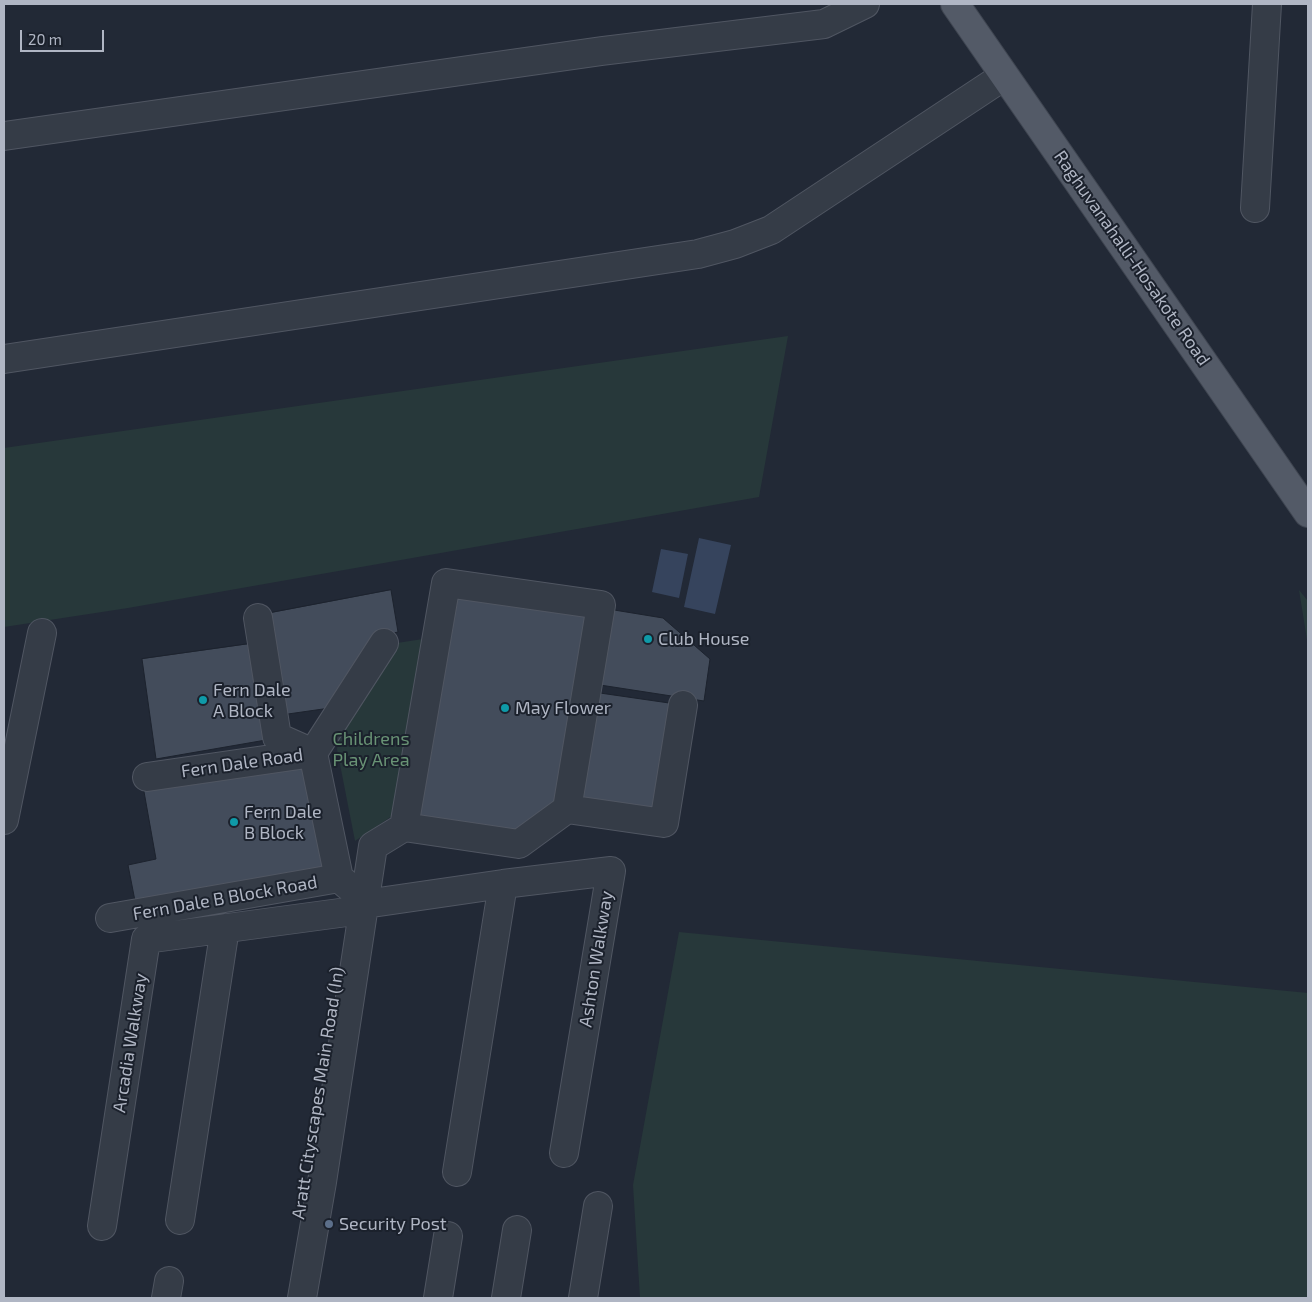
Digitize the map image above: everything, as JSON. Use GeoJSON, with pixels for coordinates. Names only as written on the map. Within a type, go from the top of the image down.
{"type":"FeatureCollection","features":[{"type":"Feature","properties":{"kind":"main road","name":"Raghuvanahalli-Hosakote Road"},"geometry":{"type":"LineString","coordinates":[[955,4],[1308,513]]}},
{"type":"Feature","properties":{"kind":"street"},"geometry":{"type":"LineString","coordinates":[[4,136],[602,51],[824,24],[865,4]]}},
{"type":"Feature","properties":{"kind":"street"},"geometry":{"type":"LineString","coordinates":[[1255,208],[1267,4]]}},
{"type":"Feature","properties":{"kind":"street"},"geometry":{"type":"LineString","coordinates":[[4,359],[698,254],[735,244],[771,230],[1004,76]]}},
{"type":"Feature","properties":{"kind":"street"},"geometry":{"type":"LineString","coordinates":[[404,827],[446,583],[601,605],[567,809]]}},
{"type":"Feature","properties":{"kind":"street"},"geometry":{"type":"LineString","coordinates":[[258,618],[277,737],[313,753],[384,643]]}},
{"type":"Feature","properties":{"kind":"street"},"geometry":{"type":"LineString","coordinates":[[4,820],[42,633]]}},
{"type":"Feature","properties":{"kind":"street"},"geometry":{"type":"LineString","coordinates":[[302,1298],[354,895],[373,846],[404,827],[519,844],[567,809],[664,823],[683,706]]}},
{"type":"Feature","properties":{"kind":"street","name":"Fern Dale Road"},"geometry":{"type":"LineString","coordinates":[[147,777],[313,753],[354,895]]}},
{"type":"Feature","properties":{"kind":"street","name":"Ashton Walkway"},"geometry":{"type":"LineString","coordinates":[[354,895],[503,884],[611,871],[564,1154]]}},
{"type":"Feature","properties":{"kind":"street"},"geometry":{"type":"LineString","coordinates":[[457,1172],[503,884]]}},
{"type":"Feature","properties":{"kind":"street","name":"Fern Dale B Block Road"},"geometry":{"type":"LineString","coordinates":[[110,918],[354,895]]}},
{"type":"Feature","properties":{"kind":"street","name":"Arcadia Walkway"},"geometry":{"type":"LineString","coordinates":[[102,1226],[146,938],[225,928],[354,895]]}},
{"type":"Feature","properties":{"kind":"street","name":"Aratt Cityscapes Main Road (In)"},"geometry":{"type":"LineString","coordinates":[[285,1298],[354,895]]}},
{"type":"Feature","properties":{"kind":"street"},"geometry":{"type":"LineString","coordinates":[[180,1220],[225,928]]}},
{"type":"Feature","properties":{"kind":"street"},"geometry":{"type":"LineString","coordinates":[[583,1298],[598,1206]]}},
{"type":"Feature","properties":{"kind":"street"},"geometry":{"type":"LineString","coordinates":[[506,1298],[517,1230]]}},
{"type":"Feature","properties":{"kind":"street"},"geometry":{"type":"LineString","coordinates":[[438,1298],[448,1236]]}},
{"type":"Feature","properties":{"kind":"green space"},"geometry":{"type":"Polygon","coordinates":[[[788,336],[759,497],[128,608],[4,627],[4,448],[788,336]]]}},
{"type":"Feature","properties":{"kind":"green space"},"geometry":{"type":"Polygon","coordinates":[[[1299,590],[1308,601],[1308,646],[1299,590]]]}},
{"type":"Feature","properties":{"kind":"green space","name":"Childrens Play Area"},"geometry":{"type":"Polygon","coordinates":[[[423,639],[392,816],[355,841],[337,749],[340,735],[397,643],[423,639]]]}},
{"type":"Feature","properties":{"kind":"green space"},"geometry":{"type":"Polygon","coordinates":[[[679,932],[1308,993],[1308,1298],[640,1298],[633,1185],[679,932]]]}},
{"type":"Feature","properties":{"kind":"water"},"geometry":{"type":"Polygon","coordinates":[[[699,538],[731,545],[715,614],[684,607],[699,538]]]}},
{"type":"Feature","properties":{"kind":"water"},"geometry":{"type":"Polygon","coordinates":[[[661,549],[688,554],[679,598],[652,592],[661,549]]]}},
{"type":"Feature","properties":{"kind":"building","name":"Fern Dale A Block"},"geometry":{"type":"Polygon","coordinates":[[[391,590],[398,632],[381,636],[337,707],[281,715],[265,614],[391,590]]]}},
{"type":"Feature","properties":{"kind":"building","name":"May Flower"},"geometry":{"type":"Polygon","coordinates":[[[455,594],[592,611],[560,805],[516,835],[415,817],[455,594]]]}},
{"type":"Feature","properties":{"kind":"building","name":"Club House"},"geometry":{"type":"Polygon","coordinates":[[[614,610],[663,618],[710,659],[704,701],[600,685],[614,610]]]}},
{"type":"Feature","properties":{"kind":"building","name":"Fern Dale A Block"},"geometry":{"type":"Polygon","coordinates":[[[249,644],[266,740],[156,759],[142,659],[249,644]]]}},
{"type":"Feature","properties":{"kind":"building","name":"May Flower"},"geometry":{"type":"Polygon","coordinates":[[[593,692],[676,704],[658,812],[575,800],[593,692]]]}},
{"type":"Feature","properties":{"kind":"building","name":"Fern Dale B Block"},"geometry":{"type":"Polygon","coordinates":[[[307,761],[329,873],[136,906],[128,865],[156,859],[143,786],[307,761]]]}},
{"type":"Feature","properties":{"kind":"place","name":"Club House"},"geometry":{"type":"Point","coordinates":[648,639]}},
{"type":"Feature","properties":{"kind":"place","name":"Fern Dale A Block"},"geometry":{"type":"Point","coordinates":[203,700]}},
{"type":"Feature","properties":{"kind":"place","name":"May Flower"},"geometry":{"type":"Point","coordinates":[505,708]}},
{"type":"Feature","properties":{"kind":"place","name":"Fern Dale B Block"},"geometry":{"type":"Point","coordinates":[234,822]}},
{"type":"Feature","properties":{"kind":"place","name":"Security Post"},"geometry":{"type":"Point","coordinates":[329,1224]}}]}
